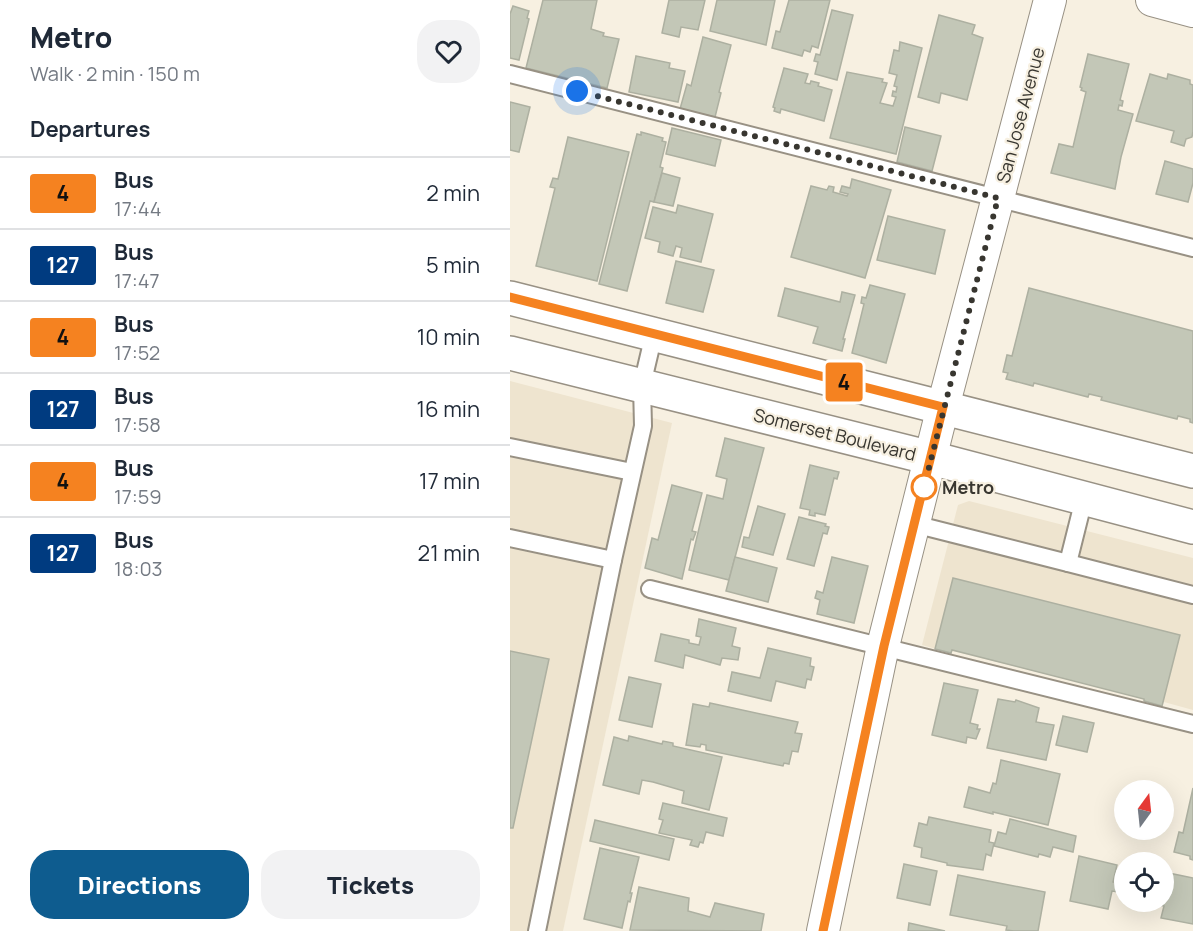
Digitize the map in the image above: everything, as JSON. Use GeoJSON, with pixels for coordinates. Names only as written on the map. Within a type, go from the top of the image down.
{"type":"FeatureCollection","features":[{"type":"Feature","properties":{"kind":"main road"},"geometry":{"type":"LineString","coordinates":[[510,298],[1193,471]]}},
{"type":"Feature","properties":{"kind":"main road","name":"Somerset Boulevard"},"geometry":{"type":"LineString","coordinates":[[510,352],[931,458],[1193,527]]}},
{"type":"Feature","properties":{"kind":"street","name":"San Jose Avenue"},"geometry":{"type":"LineString","coordinates":[[823,931],[884,646],[943,407],[1050,0]]}},
{"type":"Feature","properties":{"kind":"street"},"geometry":{"type":"LineString","coordinates":[[1152,0],[1193,10]]}},
{"type":"Feature","properties":{"kind":"lane"},"geometry":{"type":"LineString","coordinates":[[510,74],[1193,248]]}},
{"type":"Feature","properties":{"kind":"lane"},"geometry":{"type":"LineString","coordinates":[[537,931],[613,560],[643,426],[642,385],[654,334]]}},
{"type":"Feature","properties":{"kind":"lane"},"geometry":{"type":"LineString","coordinates":[[510,447],[632,472]]}},
{"type":"Feature","properties":{"kind":"lane"},"geometry":{"type":"LineString","coordinates":[[1068,563],[1084,499]]}},
{"type":"Feature","properties":{"kind":"lane"},"geometry":{"type":"LineString","coordinates":[[914,524],[1193,595]]}},
{"type":"Feature","properties":{"kind":"lane"},"geometry":{"type":"LineString","coordinates":[[510,538],[613,560]]}},
{"type":"Feature","properties":{"kind":"lane"},"geometry":{"type":"LineString","coordinates":[[650,589],[1193,724]]}},
{"type":"Feature","properties":{"kind":"shaded area"},"geometry":{"type":"Polygon","coordinates":[[[510,381],[672,423],[563,931],[510,931],[510,381]]]}},
{"type":"Feature","properties":{"kind":"shaded area"},"geometry":{"type":"Polygon","coordinates":[[[969,501],[1193,558],[1193,710],[1164,702],[1162,706],[1144,701],[1144,699],[922,645],[958,505],[969,501]]]}},
{"type":"Feature","properties":{"kind":"building"},"geometry":{"type":"Polygon","coordinates":[[[543,0],[597,0],[591,29],[604,33],[603,36],[619,39],[607,88],[526,68],[543,0]]]}},
{"type":"Feature","properties":{"kind":"building"},"geometry":{"type":"Polygon","coordinates":[[[669,0],[705,0],[698,30],[681,27],[679,37],[662,33],[669,0]]]}},
{"type":"Feature","properties":{"kind":"building"},"geometry":{"type":"Polygon","coordinates":[[[717,0],[775,0],[766,45],[710,31],[717,0]]]}},
{"type":"Feature","properties":{"kind":"building"},"geometry":{"type":"Polygon","coordinates":[[[789,0],[830,0],[818,48],[812,46],[810,52],[804,50],[802,56],[772,48],[776,31],[780,32],[789,0]]]}},
{"type":"Feature","properties":{"kind":"building"},"geometry":{"type":"Polygon","coordinates":[[[513,6],[529,11],[519,60],[510,58],[510,14],[513,6]]]}},
{"type":"Feature","properties":{"kind":"building"},"geometry":{"type":"Polygon","coordinates":[[[832,10],[853,15],[837,80],[815,74],[818,62],[814,61],[816,54],[820,55],[832,10]]]}},
{"type":"Feature","properties":{"kind":"building"},"geometry":{"type":"Polygon","coordinates":[[[939,15],[975,25],[972,34],[983,38],[967,100],[941,93],[939,103],[918,97],[939,15]]]}},
{"type":"Feature","properties":{"kind":"building"},"geometry":{"type":"Polygon","coordinates":[[[703,37],[731,45],[715,117],[680,109],[687,84],[691,86],[703,37]]]}},
{"type":"Feature","properties":{"kind":"building"},"geometry":{"type":"Polygon","coordinates":[[[900,42],[922,48],[896,154],[830,138],[847,72],[883,79],[882,82],[887,83],[880,103],[893,106],[896,97],[892,96],[893,91],[896,92],[897,87],[894,86],[897,75],[889,73],[894,50],[899,51],[900,42]]]}},
{"type":"Feature","properties":{"kind":"building"},"geometry":{"type":"Polygon","coordinates":[[[1088,54],[1129,64],[1120,100],[1123,101],[1122,106],[1119,105],[1118,110],[1133,114],[1115,189],[1051,173],[1059,144],[1073,147],[1086,92],[1080,87],[1088,54]]]}},
{"type":"Feature","properties":{"kind":"building"},"geometry":{"type":"Polygon","coordinates":[[[636,56],[670,63],[669,68],[685,71],[678,102],[629,92],[636,56]]]}},
{"type":"Feature","properties":{"kind":"building"},"geometry":{"type":"Polygon","coordinates":[[[784,68],[808,74],[805,83],[810,84],[811,81],[819,83],[818,86],[832,90],[824,121],[781,109],[780,113],[774,111],[773,107],[784,68]]]}},
{"type":"Feature","properties":{"kind":"building"},"geometry":{"type":"Polygon","coordinates":[[[1150,74],[1167,79],[1168,74],[1190,80],[1190,84],[1193,85],[1193,131],[1192,137],[1186,139],[1184,146],[1171,142],[1174,131],[1136,121],[1150,74]]]}},
{"type":"Feature","properties":{"kind":"building"},"geometry":{"type":"Polygon","coordinates":[[[510,102],[530,107],[519,152],[510,150],[510,102]]]}},
{"type":"Feature","properties":{"kind":"building"},"geometry":{"type":"Polygon","coordinates":[[[905,127],[941,136],[932,171],[897,162],[905,127]]]}},
{"type":"Feature","properties":{"kind":"building"},"geometry":{"type":"Polygon","coordinates":[[[672,128],[721,140],[715,166],[666,154],[672,128]]]}},
{"type":"Feature","properties":{"kind":"building"},"geometry":{"type":"Polygon","coordinates":[[[641,132],[663,138],[662,141],[666,142],[660,167],[663,168],[654,202],[650,201],[627,291],[599,284],[637,134],[641,135],[641,132]]]}},
{"type":"Feature","properties":{"kind":"building"},"geometry":{"type":"Polygon","coordinates":[[[568,137],[629,152],[597,281],[536,266],[555,188],[550,187],[553,178],[558,179],[568,137]]]}},
{"type":"Feature","properties":{"kind":"building"},"geometry":{"type":"Polygon","coordinates":[[[1165,161],[1193,169],[1193,183],[1188,202],[1156,194],[1165,161]]]}},
{"type":"Feature","properties":{"kind":"building"},"geometry":{"type":"Polygon","coordinates":[[[662,173],[680,178],[673,206],[654,202],[662,173]]]}},
{"type":"Feature","properties":{"kind":"building"},"geometry":{"type":"Polygon","coordinates":[[[852,179],[891,190],[865,278],[791,257],[811,186],[827,190],[829,186],[834,187],[833,192],[847,196],[848,194],[840,192],[842,186],[850,188],[852,179]]]}},
{"type":"Feature","properties":{"kind":"building"},"geometry":{"type":"Polygon","coordinates":[[[678,205],[713,214],[701,262],[680,257],[682,248],[676,246],[673,256],[658,252],[660,242],[645,238],[653,207],[676,213],[678,205]]]}},
{"type":"Feature","properties":{"kind":"building"},"geometry":{"type":"Polygon","coordinates":[[[888,216],[945,230],[935,274],[877,260],[888,216]]]}},
{"type":"Feature","properties":{"kind":"building"},"geometry":{"type":"Polygon","coordinates":[[[676,261],[714,270],[703,312],[666,303],[676,261]]]}},
{"type":"Feature","properties":{"kind":"building"},"geometry":{"type":"Polygon","coordinates":[[[870,285],[905,294],[886,363],[852,353],[864,304],[861,303],[862,297],[866,298],[870,285]]]}},
{"type":"Feature","properties":{"kind":"building"},"geometry":{"type":"Polygon","coordinates":[[[785,288],[840,302],[842,292],[855,295],[842,351],[813,343],[818,327],[778,316],[785,288]]]}},
{"type":"Feature","properties":{"kind":"building"},"geometry":{"type":"Polygon","coordinates":[[[1029,288],[1193,331],[1193,423],[1190,419],[1178,416],[1177,419],[1101,400],[1102,397],[1089,394],[1088,397],[1034,383],[1033,386],[1006,379],[1008,373],[1003,372],[1007,355],[1012,356],[1029,288]]]}},
{"type":"Feature","properties":{"kind":"building"},"geometry":{"type":"Polygon","coordinates":[[[725,438],[764,448],[729,580],[689,570],[707,495],[723,499],[727,479],[716,476],[725,438]]]}},
{"type":"Feature","properties":{"kind":"building"},"geometry":{"type":"Polygon","coordinates":[[[810,465],[839,472],[837,479],[834,478],[825,515],[815,513],[815,516],[809,515],[810,510],[800,508],[810,465]]]}},
{"type":"Feature","properties":{"kind":"building"},"geometry":{"type":"Polygon","coordinates":[[[672,485],[702,493],[692,531],[696,532],[693,540],[691,539],[682,579],[645,568],[652,538],[658,540],[672,485]]]}},
{"type":"Feature","properties":{"kind":"building"},"geometry":{"type":"Polygon","coordinates":[[[758,506],[785,514],[773,555],[742,547],[744,537],[749,538],[758,506]]]}},
{"type":"Feature","properties":{"kind":"building"},"geometry":{"type":"Polygon","coordinates":[[[799,517],[826,524],[825,526],[829,527],[827,534],[823,533],[814,566],[787,559],[799,517]]]}},
{"type":"Feature","properties":{"kind":"building"},"geometry":{"type":"Polygon","coordinates":[[[735,557],[777,568],[768,602],[726,591],[735,557]]]}},
{"type":"Feature","properties":{"kind":"building"},"geometry":{"type":"Polygon","coordinates":[[[832,557],[868,566],[854,623],[817,614],[820,600],[815,598],[817,591],[823,593],[832,557]]]}},
{"type":"Feature","properties":{"kind":"building"},"geometry":{"type":"Polygon","coordinates":[[[953,578],[1180,635],[1162,706],[1144,701],[1144,699],[952,650],[951,653],[935,649],[953,578]]]}},
{"type":"Feature","properties":{"kind":"building"},"geometry":{"type":"Polygon","coordinates":[[[699,619],[736,628],[732,646],[740,648],[738,660],[722,658],[720,665],[685,655],[683,668],[655,661],[661,634],[689,640],[689,643],[699,645],[701,637],[696,636],[699,619]]]}},
{"type":"Feature","properties":{"kind":"building"},"geometry":{"type":"Polygon","coordinates":[[[768,648],[811,658],[810,666],[814,667],[811,680],[807,679],[805,688],[776,681],[771,701],[728,691],[732,672],[760,678],[768,648]]]}},
{"type":"Feature","properties":{"kind":"building"},"geometry":{"type":"Polygon","coordinates":[[[510,651],[549,659],[513,828],[510,828],[510,651]]]}},
{"type":"Feature","properties":{"kind":"building"},"geometry":{"type":"Polygon","coordinates":[[[629,677],[661,684],[652,727],[619,720],[629,677]]]}},
{"type":"Feature","properties":{"kind":"building"},"geometry":{"type":"Polygon","coordinates":[[[944,683],[978,690],[970,723],[978,725],[977,729],[980,729],[976,739],[967,737],[966,743],[932,735],[944,683]]]}},
{"type":"Feature","properties":{"kind":"building"},"geometry":{"type":"Polygon","coordinates":[[[998,699],[1015,702],[1016,700],[1039,708],[1036,722],[1054,725],[1046,760],[987,748],[998,699]]]}},
{"type":"Feature","properties":{"kind":"building"},"geometry":{"type":"Polygon","coordinates":[[[710,703],[798,722],[795,733],[802,734],[798,752],[792,751],[789,764],[784,763],[783,766],[706,750],[706,745],[701,744],[700,747],[686,745],[693,704],[709,707],[710,703]]]}},
{"type":"Feature","properties":{"kind":"building"},"geometry":{"type":"Polygon","coordinates":[[[1063,716],[1094,723],[1087,752],[1056,745],[1063,716]]]}},
{"type":"Feature","properties":{"kind":"building"},"geometry":{"type":"Polygon","coordinates":[[[629,736],[662,744],[663,741],[673,743],[673,746],[722,757],[709,810],[682,803],[684,791],[653,782],[642,780],[639,794],[603,785],[614,737],[628,741],[629,736]]]}},
{"type":"Feature","properties":{"kind":"building"},"geometry":{"type":"Polygon","coordinates":[[[1001,760],[1060,774],[1048,825],[964,807],[969,787],[990,793],[993,783],[996,784],[1001,760]]]}},
{"type":"Feature","properties":{"kind":"building"},"geometry":{"type":"Polygon","coordinates":[[[1193,788],[1193,860],[1190,856],[1174,852],[1179,832],[1183,833],[1193,788]]]}},
{"type":"Feature","properties":{"kind":"building"},"geometry":{"type":"Polygon","coordinates":[[[663,803],[727,818],[723,836],[706,832],[703,843],[700,842],[698,847],[690,845],[692,840],[659,833],[663,820],[659,819],[663,803]]]}},
{"type":"Feature","properties":{"kind":"building"},"geometry":{"type":"Polygon","coordinates":[[[929,817],[991,830],[989,842],[994,843],[991,856],[986,854],[983,870],[947,865],[947,863],[921,857],[922,848],[914,846],[919,823],[927,825],[929,817]]]}},
{"type":"Feature","properties":{"kind":"building"},"geometry":{"type":"Polygon","coordinates":[[[1010,819],[1076,836],[1073,852],[1053,847],[1050,857],[1039,854],[1038,857],[994,846],[998,832],[1006,834],[1010,819]]]}},
{"type":"Feature","properties":{"kind":"building"},"geometry":{"type":"Polygon","coordinates":[[[595,820],[674,839],[669,860],[590,841],[595,820]]]}},
{"type":"Feature","properties":{"kind":"building"},"geometry":{"type":"Polygon","coordinates":[[[600,848],[639,857],[622,928],[584,919],[600,848]]]}},
{"type":"Feature","properties":{"kind":"building"},"geometry":{"type":"Polygon","coordinates":[[[1079,856],[1114,864],[1114,891],[1112,891],[1108,909],[1070,901],[1079,856]]]}},
{"type":"Feature","properties":{"kind":"building"},"geometry":{"type":"Polygon","coordinates":[[[904,864],[937,871],[930,905],[897,898],[904,864]]]}},
{"type":"Feature","properties":{"kind":"building"},"geometry":{"type":"Polygon","coordinates":[[[1174,874],[1193,878],[1193,924],[1161,918],[1162,912],[1174,912],[1174,874]]]}},
{"type":"Feature","properties":{"kind":"building"},"geometry":{"type":"Polygon","coordinates":[[[958,875],[1045,892],[1038,931],[1006,930],[1007,926],[950,915],[958,875]]]}},
{"type":"Feature","properties":{"kind":"building"},"geometry":{"type":"Polygon","coordinates":[[[639,887],[689,898],[688,911],[710,917],[715,903],[764,914],[761,931],[630,930],[639,887]]]}},
{"type":"Feature","properties":{"kind":"building"},"geometry":{"type":"Polygon","coordinates":[[[909,923],[945,931],[908,931],[909,923]]]}},
{"type":"Feature","properties":{"kind":"bus line","name":"4"},"geometry":{"type":"LineString","coordinates":[[510,297],[943,407],[884,646],[823,931]]}},
{"type":"Feature","properties":{"kind":"place","name":"Metro"},"geometry":{"type":"Point","coordinates":[924,487]}},
{"type":"Feature","properties":{"kind":"route"},"geometry":{"type":"LineString","coordinates":[[577,91],[998,198],[924,487]]}}]}
